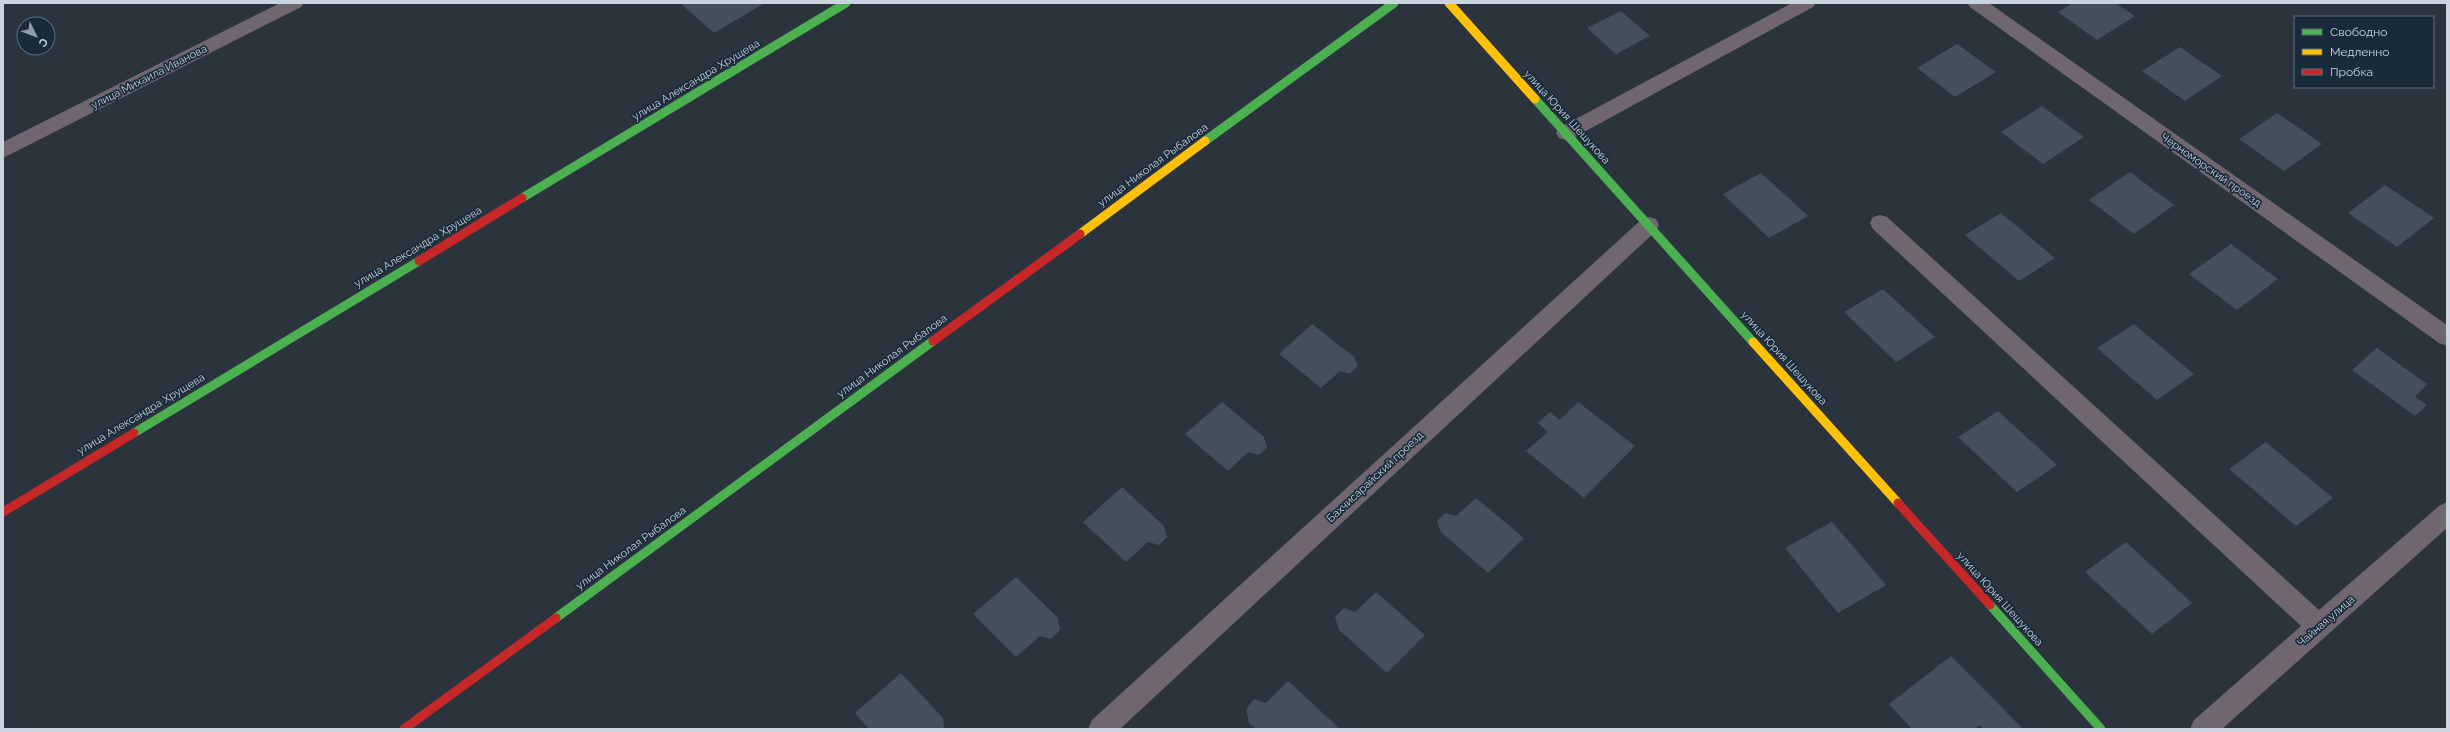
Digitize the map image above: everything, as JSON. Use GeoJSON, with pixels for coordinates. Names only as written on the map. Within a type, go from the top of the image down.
{"type":"FeatureCollection","features":[{"type":"Feature","properties":{"kind":"street","name":"улица Михаила Иванова"},"geometry":{"type":"LineString","coordinates":[[3,151],[295,3]]}},
{"type":"Feature","properties":{"kind":"street","name":"улица Александра Хрущева"},"geometry":{"type":"LineString","coordinates":[[3,512],[846,3]]}},
{"type":"Feature","properties":{"kind":"street","name":"улица Николая Рыбалова"},"geometry":{"type":"LineString","coordinates":[[404,729],[1394,3]]}},
{"type":"Feature","properties":{"kind":"street","name":"улица Юрия Шешукова"},"geometry":{"type":"LineString","coordinates":[[1449,3],[2101,729]]}},
{"type":"Feature","properties":{"kind":"street"},"geometry":{"type":"LineString","coordinates":[[1566,133],[1807,3]]}},
{"type":"Feature","properties":{"kind":"street","name":"Черноморский проезд"},"geometry":{"type":"LineString","coordinates":[[1976,3],[2447,337]]}},
{"type":"Feature","properties":{"kind":"street"},"geometry":{"type":"LineString","coordinates":[[1880,223],[2320,627]]}},
{"type":"Feature","properties":{"kind":"street","name":"Бахчисарайский проезд"},"geometry":{"type":"LineString","coordinates":[[1101,729],[1649,225]]}},
{"type":"Feature","properties":{"kind":"street","name":"Чайная улица"},"geometry":{"type":"LineString","coordinates":[[2203,729],[2447,513]]}},
{"type":"Feature","properties":{"kind":"building"},"geometry":{"type":"Polygon","coordinates":[[[680,3],[765,3],[714,33],[680,3]]]}},
{"type":"Feature","properties":{"kind":"building"},"geometry":{"type":"Polygon","coordinates":[[[2073,3],[2115,3],[2135,16],[2097,40],[2058,12],[2073,3]]]}},
{"type":"Feature","properties":{"kind":"building"},"geometry":{"type":"Polygon","coordinates":[[[1621,11],[1650,36],[1616,54],[1587,28],[1621,11]]]}},
{"type":"Feature","properties":{"kind":"building"},"geometry":{"type":"Polygon","coordinates":[[[1957,44],[1996,72],[1955,97],[1917,68],[1957,44]]]}},
{"type":"Feature","properties":{"kind":"building"},"geometry":{"type":"Polygon","coordinates":[[[2180,47],[2222,76],[2185,101],[2142,71],[2180,47]]]}},
{"type":"Feature","properties":{"kind":"building"},"geometry":{"type":"Polygon","coordinates":[[[2042,106],[2084,137],[2043,164],[2001,132],[2042,106]]]}},
{"type":"Feature","properties":{"kind":"building"},"geometry":{"type":"Polygon","coordinates":[[[2277,113],[2322,144],[2284,171],[2239,139],[2277,113]]]}},
{"type":"Feature","properties":{"kind":"building"},"geometry":{"type":"Polygon","coordinates":[[[2130,172],[2174,205],[2134,234],[2089,200],[2130,172]]]}},
{"type":"Feature","properties":{"kind":"building"},"geometry":{"type":"Polygon","coordinates":[[[1761,173],[1808,216],[1769,238],[1723,194],[1761,173]]]}},
{"type":"Feature","properties":{"kind":"building"},"geometry":{"type":"Polygon","coordinates":[[[2385,185],[2434,218],[2397,247],[2348,213],[2385,185]]]}},
{"type":"Feature","properties":{"kind":"building"},"geometry":{"type":"Polygon","coordinates":[[[2001,213],[2055,258],[2019,281],[1965,235],[2001,213]]]}},
{"type":"Feature","properties":{"kind":"building"},"geometry":{"type":"Polygon","coordinates":[[[2231,244],[2278,279],[2237,310],[2189,274],[2231,244]]]}},
{"type":"Feature","properties":{"kind":"building"},"geometry":{"type":"Polygon","coordinates":[[[1883,289],[1935,337],[1896,362],[1844,312],[1883,289]]]}},
{"type":"Feature","properties":{"kind":"building"},"geometry":{"type":"Polygon","coordinates":[[[1312,324],[1354,357],[1358,366],[1350,374],[1340,371],[1321,388],[1279,354],[1312,324]]]}},
{"type":"Feature","properties":{"kind":"building"},"geometry":{"type":"Polygon","coordinates":[[[2134,324],[2194,374],[2157,400],[2097,348],[2134,324]]]}},
{"type":"Feature","properties":{"kind":"building"},"geometry":{"type":"Polygon","coordinates":[[[2377,348],[2427,384],[2415,397],[2427,405],[2415,416],[2352,370],[2377,348]]]}},
{"type":"Feature","properties":{"kind":"building"},"geometry":{"type":"Polygon","coordinates":[[[1222,402],[1264,437],[1267,448],[1259,455],[1248,452],[1228,471],[1185,434],[1222,402]]]}},
{"type":"Feature","properties":{"kind":"building"},"geometry":{"type":"Polygon","coordinates":[[[1578,402],[1635,446],[1584,498],[1526,451],[1548,432],[1538,423],[1550,412],[1560,420],[1578,402]]]}},
{"type":"Feature","properties":{"kind":"building"},"geometry":{"type":"Polygon","coordinates":[[[1998,411],[2057,465],[2017,492],[1958,437],[1998,411]]]}},
{"type":"Feature","properties":{"kind":"building"},"geometry":{"type":"Polygon","coordinates":[[[2266,442],[2333,498],[2296,526],[2229,469],[2266,442]]]}},
{"type":"Feature","properties":{"kind":"building"},"geometry":{"type":"Polygon","coordinates":[[[1122,487],[1164,526],[1167,537],[1159,545],[1148,542],[1126,562],[1083,522],[1122,487]]]}},
{"type":"Feature","properties":{"kind":"building"},"geometry":{"type":"Polygon","coordinates":[[[1476,498],[1524,538],[1488,573],[1441,532],[1437,521],[1445,513],[1456,516],[1476,498]]]}},
{"type":"Feature","properties":{"kind":"building"},"geometry":{"type":"Polygon","coordinates":[[[1832,522],[1886,585],[1838,613],[1785,548],[1832,522]]]}},
{"type":"Feature","properties":{"kind":"building"},"geometry":{"type":"Polygon","coordinates":[[[2126,542],[2192,603],[2152,634],[2085,572],[2126,542]]]}},
{"type":"Feature","properties":{"kind":"building"},"geometry":{"type":"Polygon","coordinates":[[[1016,577],[1058,618],[1060,630],[1051,639],[1040,636],[1016,657],[973,614],[1016,577]]]}},
{"type":"Feature","properties":{"kind":"building"},"geometry":{"type":"Polygon","coordinates":[[[1376,592],[1425,635],[1387,673],[1339,630],[1335,617],[1344,608],[1355,612],[1376,592]]]}},
{"type":"Feature","properties":{"kind":"building"},"geometry":{"type":"Polygon","coordinates":[[[1951,656],[2023,729],[1983,729],[1980,725],[1975,729],[1912,729],[1889,704],[1951,656]]]}},
{"type":"Feature","properties":{"kind":"building"},"geometry":{"type":"Polygon","coordinates":[[[901,673],[943,718],[944,729],[869,729],[855,713],[901,673]]]}},
{"type":"Feature","properties":{"kind":"building"},"geometry":{"type":"Polygon","coordinates":[[[1288,681],[1338,727],[1336,729],[1256,729],[1249,723],[1246,709],[1254,699],[1266,703],[1288,681]]]}},
{"type":"Feature","properties":{"kind":"traffic: fast"},"geometry":{"type":"LineString","coordinates":[[522,198],[846,3]]}},
{"type":"Feature","properties":{"kind":"traffic: fast"},"geometry":{"type":"LineString","coordinates":[[1205,141],[1394,3]]}},
{"type":"Feature","properties":{"kind":"traffic: fast"},"geometry":{"type":"LineString","coordinates":[[1535,99],[1753,342]]}},
{"type":"Feature","properties":{"kind":"traffic: fast"},"geometry":{"type":"LineString","coordinates":[[134,433],[419,261]]}},
{"type":"Feature","properties":{"kind":"traffic: fast"},"geometry":{"type":"LineString","coordinates":[[556,618],[933,341]]}},
{"type":"Feature","properties":{"kind":"traffic: fast"},"geometry":{"type":"LineString","coordinates":[[1990,605],[2101,729]]}},
{"type":"Feature","properties":{"kind":"traffic: slow"},"geometry":{"type":"LineString","coordinates":[[1449,3],[1535,99]]}},
{"type":"Feature","properties":{"kind":"traffic: slow"},"geometry":{"type":"LineString","coordinates":[[1080,234],[1205,141]]}},
{"type":"Feature","properties":{"kind":"traffic: slow"},"geometry":{"type":"LineString","coordinates":[[1753,342],[1898,503]]}},
{"type":"Feature","properties":{"kind":"traffic: jam"},"geometry":{"type":"LineString","coordinates":[[419,261],[522,198]]}},
{"type":"Feature","properties":{"kind":"traffic: jam"},"geometry":{"type":"LineString","coordinates":[[933,341],[1080,234]]}},
{"type":"Feature","properties":{"kind":"traffic: jam"},"geometry":{"type":"LineString","coordinates":[[3,512],[134,433]]}},
{"type":"Feature","properties":{"kind":"traffic: jam"},"geometry":{"type":"LineString","coordinates":[[1898,503],[1990,605]]}},
{"type":"Feature","properties":{"kind":"traffic: jam"},"geometry":{"type":"LineString","coordinates":[[404,729],[556,618]]}}]}
